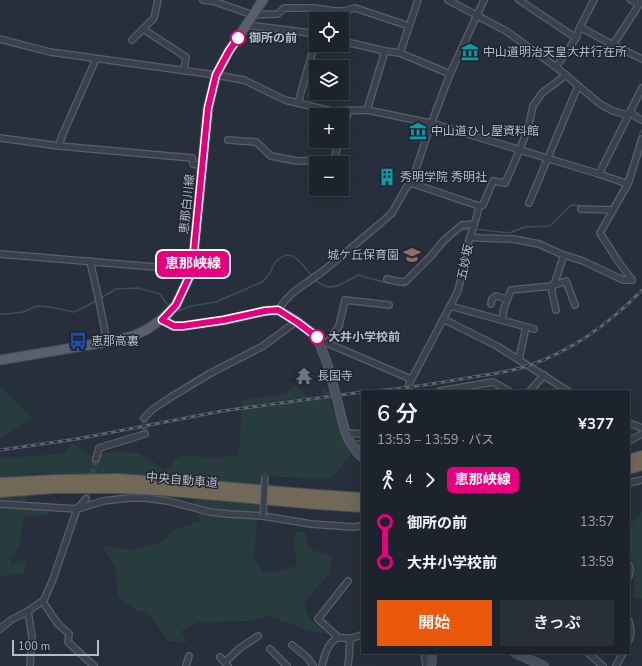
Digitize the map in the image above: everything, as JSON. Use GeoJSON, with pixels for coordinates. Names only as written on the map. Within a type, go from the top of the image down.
{"type":"FeatureCollection","features":[{"type":"Feature","properties":{"kind":"highway"},"geometry":{"type":"LineString","coordinates":[[630,460],[642,456]]}},
{"type":"Feature","properties":{"kind":"highway"},"geometry":{"type":"LineString","coordinates":[[630,469],[642,465]]}},
{"type":"Feature","properties":{"kind":"highway","name":"中央自動車道"},"geometry":{"type":"LineString","coordinates":[[0,483],[117,479],[361,498]]}},
{"type":"Feature","properties":{"kind":"highway","name":"中央自動車道"},"geometry":{"type":"LineString","coordinates":[[0,492],[55,488],[116,488],[160,490],[361,507]]}},
{"type":"Feature","properties":{"kind":"main road","name":"恵那白川線"},"geometry":{"type":"LineString","coordinates":[[0,360],[107,342],[133,336],[162,320],[173,309],[192,271],[208,108],[216,75],[229,51],[263,0]]}},
{"type":"Feature","properties":{"kind":"main road"},"geometry":{"type":"LineString","coordinates":[[162,320],[174,326],[183,326],[278,310],[297,322],[317,337],[327,363],[346,433],[350,443],[361,456]]}},
{"type":"Feature","properties":{"kind":"main road"},"geometry":{"type":"LineString","coordinates":[[431,666],[432,654]]}},
{"type":"Feature","properties":{"kind":"main road"},"geometry":{"type":"LineString","coordinates":[[517,654],[544,666]]}},
{"type":"Feature","properties":{"kind":"street"},"geometry":{"type":"LineString","coordinates":[[132,40],[154,18],[158,0]]}},
{"type":"Feature","properties":{"kind":"street"},"geometry":{"type":"LineString","coordinates":[[203,0],[213,1],[253,15],[278,14],[284,8],[315,8],[335,11],[345,11],[355,8],[408,26]]}},
{"type":"Feature","properties":{"kind":"street"},"geometry":{"type":"LineString","coordinates":[[400,53],[418,0]]}},
{"type":"Feature","properties":{"kind":"street"},"geometry":{"type":"LineString","coordinates":[[448,0],[506,31],[556,67],[600,104],[613,111],[632,114],[642,120]]}},
{"type":"Feature","properties":{"kind":"street"},"geometry":{"type":"LineString","coordinates":[[278,310],[292,293],[384,222],[392,213],[406,188],[411,183],[450,74],[484,0]]}},
{"type":"Feature","properties":{"kind":"street"},"geometry":{"type":"LineString","coordinates":[[519,0],[576,38]]}},
{"type":"Feature","properties":{"kind":"street"},"geometry":{"type":"LineString","coordinates":[[556,67],[576,38],[594,0]]}},
{"type":"Feature","properties":{"kind":"street"},"geometry":{"type":"LineString","coordinates":[[613,45],[640,2],[632,0]]}},
{"type":"Feature","properties":{"kind":"street"},"geometry":{"type":"LineString","coordinates":[[635,10],[642,14]]}},
{"type":"Feature","properties":{"kind":"street"},"geometry":{"type":"LineString","coordinates":[[247,25],[309,33]]}},
{"type":"Feature","properties":{"kind":"street"},"geometry":{"type":"LineString","coordinates":[[580,27],[642,59]]}},
{"type":"Feature","properties":{"kind":"street"},"geometry":{"type":"LineString","coordinates":[[143,29],[186,57],[184,71]]}},
{"type":"Feature","properties":{"kind":"street"},"geometry":{"type":"LineString","coordinates":[[0,39],[50,52],[244,80],[285,100],[319,108]]}},
{"type":"Feature","properties":{"kind":"street"},"geometry":{"type":"LineString","coordinates":[[349,43],[400,53],[450,74]]}},
{"type":"Feature","properties":{"kind":"street"},"geometry":{"type":"LineString","coordinates":[[367,110],[385,51]]}},
{"type":"Feature","properties":{"kind":"street"},"geometry":{"type":"LineString","coordinates":[[298,103],[312,52]]}},
{"type":"Feature","properties":{"kind":"street"},"geometry":{"type":"LineString","coordinates":[[59,146],[96,59]]}},
{"type":"Feature","properties":{"kind":"street"},"geometry":{"type":"LineString","coordinates":[[411,183],[478,206],[483,205],[493,181],[505,183],[528,129],[533,106],[542,93],[566,76]]}},
{"type":"Feature","properties":{"kind":"street"},"geometry":{"type":"LineString","coordinates":[[529,203],[578,86]]}},
{"type":"Feature","properties":{"kind":"street"},"geometry":{"type":"LineString","coordinates":[[600,174],[642,88]]}},
{"type":"Feature","properties":{"kind":"street"},"geometry":{"type":"LineString","coordinates":[[349,110],[367,110],[431,124],[548,158],[628,184]]}},
{"type":"Feature","properties":{"kind":"street"},"geometry":{"type":"LineString","coordinates":[[0,138],[59,146],[192,158],[193,164],[198,165]]}},
{"type":"Feature","properties":{"kind":"street"},"geometry":{"type":"LineString","coordinates":[[228,140],[256,142],[270,156],[297,161],[334,160],[337,148]]}},
{"type":"Feature","properties":{"kind":"street"},"geometry":{"type":"LineString","coordinates":[[470,237],[513,239],[539,244],[623,280],[632,280],[600,233],[628,184],[642,140]]}},
{"type":"Feature","properties":{"kind":"street","name":"五妙坂"},"geometry":{"type":"LineString","coordinates":[[408,390],[411,379],[460,286],[478,206]]}},
{"type":"Feature","properties":{"kind":"street"},"geometry":{"type":"LineString","coordinates":[[581,209],[612,210]]}},
{"type":"Feature","properties":{"kind":"street"},"geometry":{"type":"LineString","coordinates":[[386,279],[401,282],[406,281],[431,256],[444,240],[462,225],[474,224]]}},
{"type":"Feature","properties":{"kind":"street"},"geometry":{"type":"LineString","coordinates":[[0,254],[192,271]]}},
{"type":"Feature","properties":{"kind":"street"},"geometry":{"type":"LineString","coordinates":[[556,310],[552,286],[555,282],[564,255]]}},
{"type":"Feature","properties":{"kind":"street"},"geometry":{"type":"LineString","coordinates":[[90,261],[107,342]]}},
{"type":"Feature","properties":{"kind":"street"},"geometry":{"type":"LineString","coordinates":[[502,320],[504,308],[511,290],[552,286],[566,281],[575,305]]}},
{"type":"Feature","properties":{"kind":"street"},"geometry":{"type":"LineString","coordinates":[[491,304],[492,299],[496,296],[507,299]]}},
{"type":"Feature","properties":{"kind":"street"},"geometry":{"type":"LineString","coordinates":[[327,343],[339,326],[345,300],[389,305]]}},
{"type":"Feature","properties":{"kind":"street"},"geometry":{"type":"LineString","coordinates":[[450,306],[534,329]]}},
{"type":"Feature","properties":{"kind":"street"},"geometry":{"type":"LineString","coordinates":[[443,319],[497,346],[566,390]]}},
{"type":"Feature","properties":{"kind":"street"},"geometry":{"type":"LineString","coordinates":[[144,418],[153,409],[171,397],[209,374],[264,346],[297,322]]}},
{"type":"Feature","properties":{"kind":"street"},"geometry":{"type":"LineString","coordinates":[[519,359],[526,327]]}},
{"type":"Feature","properties":{"kind":"street"},"geometry":{"type":"LineString","coordinates":[[318,341],[327,343],[411,379]]}},
{"type":"Feature","properties":{"kind":"street"},"geometry":{"type":"LineString","coordinates":[[531,390],[544,375]]}},
{"type":"Feature","properties":{"kind":"street"},"geometry":{"type":"LineString","coordinates":[[446,390],[493,382],[507,390]]}},
{"type":"Feature","properties":{"kind":"street"},"geometry":{"type":"LineString","coordinates":[[630,423],[642,428]]}},
{"type":"Feature","properties":{"kind":"street"},"geometry":{"type":"LineString","coordinates":[[346,433],[361,434]]}},
{"type":"Feature","properties":{"kind":"street"},"geometry":{"type":"LineString","coordinates":[[96,459],[99,448],[145,434]]}},
{"type":"Feature","properties":{"kind":"street"},"geometry":{"type":"LineString","coordinates":[[630,440],[642,434]]}},
{"type":"Feature","properties":{"kind":"street"},"geometry":{"type":"LineString","coordinates":[[263,516],[265,476]]}},
{"type":"Feature","properties":{"kind":"street"},"geometry":{"type":"LineString","coordinates":[[630,483],[642,480]]}},
{"type":"Feature","properties":{"kind":"street"},"geometry":{"type":"LineString","coordinates":[[0,504],[77,509],[103,501],[145,498],[168,501],[210,512],[263,516],[311,524],[353,527],[361,526]]}},
{"type":"Feature","properties":{"kind":"street"},"geometry":{"type":"LineString","coordinates":[[1,626],[44,600],[53,580],[77,509],[86,499]]}},
{"type":"Feature","properties":{"kind":"street"},"geometry":{"type":"LineString","coordinates":[[339,638],[318,619],[348,581]]}},
{"type":"Feature","properties":{"kind":"street"},"geometry":{"type":"LineString","coordinates":[[45,605],[58,624],[69,634],[68,642],[94,666]]}},
{"type":"Feature","properties":{"kind":"street"},"geometry":{"type":"LineString","coordinates":[[28,611],[32,637],[30,666]]}},
{"type":"Feature","properties":{"kind":"street"},"geometry":{"type":"LineString","coordinates":[[630,624],[630,638]]}},
{"type":"Feature","properties":{"kind":"street"},"geometry":{"type":"LineString","coordinates":[[322,666],[328,647],[335,639],[361,635]]}},
{"type":"Feature","properties":{"kind":"street"},"geometry":{"type":"LineString","coordinates":[[220,657],[227,664],[240,648],[258,636]]}},
{"type":"Feature","properties":{"kind":"street"},"geometry":{"type":"LineString","coordinates":[[348,666],[350,638]]}},
{"type":"Feature","properties":{"kind":"street"},"geometry":{"type":"LineString","coordinates":[[292,645],[308,658],[313,666]]}},
{"type":"Feature","properties":{"kind":"street"},"geometry":{"type":"LineString","coordinates":[[270,648],[287,666]]}},
{"type":"Feature","properties":{"kind":"street"},"geometry":{"type":"LineString","coordinates":[[424,654],[426,666]]}},
{"type":"Feature","properties":{"kind":"street"},"geometry":{"type":"LineString","coordinates":[[589,654],[603,666]]}},
{"type":"Feature","properties":{"kind":"street"},"geometry":{"type":"LineString","coordinates":[[616,666],[622,654]]}},
{"type":"Feature","properties":{"kind":"street"},"geometry":{"type":"LineString","coordinates":[[186,666],[189,656]]}},
{"type":"Feature","properties":{"kind":"shaded area"},"geometry":{"type":"Polygon","coordinates":[[[297,385],[304,394],[309,397],[320,397],[324,388],[330,393],[330,406],[338,415],[351,455],[331,479],[261,476],[254,558],[263,574],[297,566],[294,546],[295,532],[305,532],[309,549],[332,556],[330,573],[304,602],[307,612],[312,620],[318,627],[327,633],[317,633],[269,616],[253,621],[198,622],[181,631],[187,642],[168,641],[150,614],[133,609],[118,596],[115,566],[102,546],[133,550],[165,541],[174,530],[200,521],[188,479],[31,473],[25,507],[49,509],[48,515],[30,516],[23,519],[19,547],[10,561],[13,564],[19,560],[27,562],[27,566],[24,573],[0,577],[0,458],[64,454],[71,443],[93,456],[105,452],[139,453],[164,469],[172,468],[173,460],[182,455],[218,458],[239,455],[242,400],[285,394],[297,385]]]}},
{"type":"Feature","properties":{"kind":"shaded area"},"geometry":{"type":"Polygon","coordinates":[[[0,387],[32,418],[0,439],[0,387]]]}},
{"type":"Feature","properties":{"kind":"shaded area"},"geometry":{"type":"Polygon","coordinates":[[[642,511],[642,599],[634,597],[634,564],[630,554],[630,525],[642,511]]]}},
{"type":"Feature","properties":{"kind":"waterway"},"geometry":{"type":"LineString","coordinates":[[610,208],[623,185],[642,130]]}},
{"type":"Feature","properties":{"kind":"waterway"},"geometry":{"type":"LineString","coordinates":[[474,229],[509,233],[525,227],[550,226],[571,205],[602,207]]}},
{"type":"Feature","properties":{"kind":"waterway"},"geometry":{"type":"LineString","coordinates":[[435,255],[460,230],[470,229]]}},
{"type":"Feature","properties":{"kind":"waterway"},"geometry":{"type":"LineString","coordinates":[[176,310],[178,311],[191,306],[216,302],[262,282],[270,273],[275,262],[285,255],[293,256],[312,276]]}},
{"type":"Feature","properties":{"kind":"waterway"},"geometry":{"type":"LineString","coordinates":[[315,279],[320,284],[331,287],[341,284],[358,275],[383,282],[406,286],[416,275]]}},
{"type":"Feature","properties":{"kind":"waterway"},"geometry":{"type":"LineString","coordinates":[[101,298],[116,289],[138,288],[160,294],[170,306]]}},
{"type":"Feature","properties":{"kind":"waterway"},"geometry":{"type":"LineString","coordinates":[[0,314],[23,312],[37,306],[74,312],[97,300]]}},
{"type":"Feature","properties":{"kind":"tunnel"},"geometry":{"type":"LineString","coordinates":[[144,418],[145,434]]}},
{"type":"Feature","properties":{"kind":"tunnel"},"geometry":{"type":"LineString","coordinates":[[86,499],[96,459]]}},
{"type":"Feature","properties":{"kind":"railway"},"geometry":{"type":"LineString","coordinates":[[382,390],[494,374],[530,365],[546,359],[576,343],[604,324],[617,314],[642,290]]}},
{"type":"Feature","properties":{"kind":"railway"},"geometry":{"type":"LineString","coordinates":[[0,450],[77,439],[222,411],[361,392]]}},
{"type":"Feature","properties":{"kind":"bus line","name":"恵那峡線"},"geometry":{"type":"LineString","coordinates":[[238,38],[216,75],[208,108],[192,271],[176,305],[162,320],[174,326],[183,326],[278,310],[317,337]]}},
{"type":"Feature","properties":{"kind":"place","name":"御所の前"},"geometry":{"type":"Point","coordinates":[238,38]}},
{"type":"Feature","properties":{"kind":"place","name":"中山道明治天皇大井行在所"},"geometry":{"type":"Point","coordinates":[470,52]}},
{"type":"Feature","properties":{"kind":"place","name":"中山道ひし屋資料館"},"geometry":{"type":"Point","coordinates":[418,131]}},
{"type":"Feature","properties":{"kind":"place","name":"秀明学院 秀明社"},"geometry":{"type":"Point","coordinates":[387,177]}},
{"type":"Feature","properties":{"kind":"place","name":"城ケ丘保育園"},"geometry":{"type":"Point","coordinates":[412,255]}},
{"type":"Feature","properties":{"kind":"place","name":"大井小学校前"},"geometry":{"type":"Point","coordinates":[317,337]}},
{"type":"Feature","properties":{"kind":"place","name":"恵那高裏"},"geometry":{"type":"Point","coordinates":[78,341]}},
{"type":"Feature","properties":{"kind":"place","name":"長国寺"},"geometry":{"type":"Point","coordinates":[304,376]}}]}
